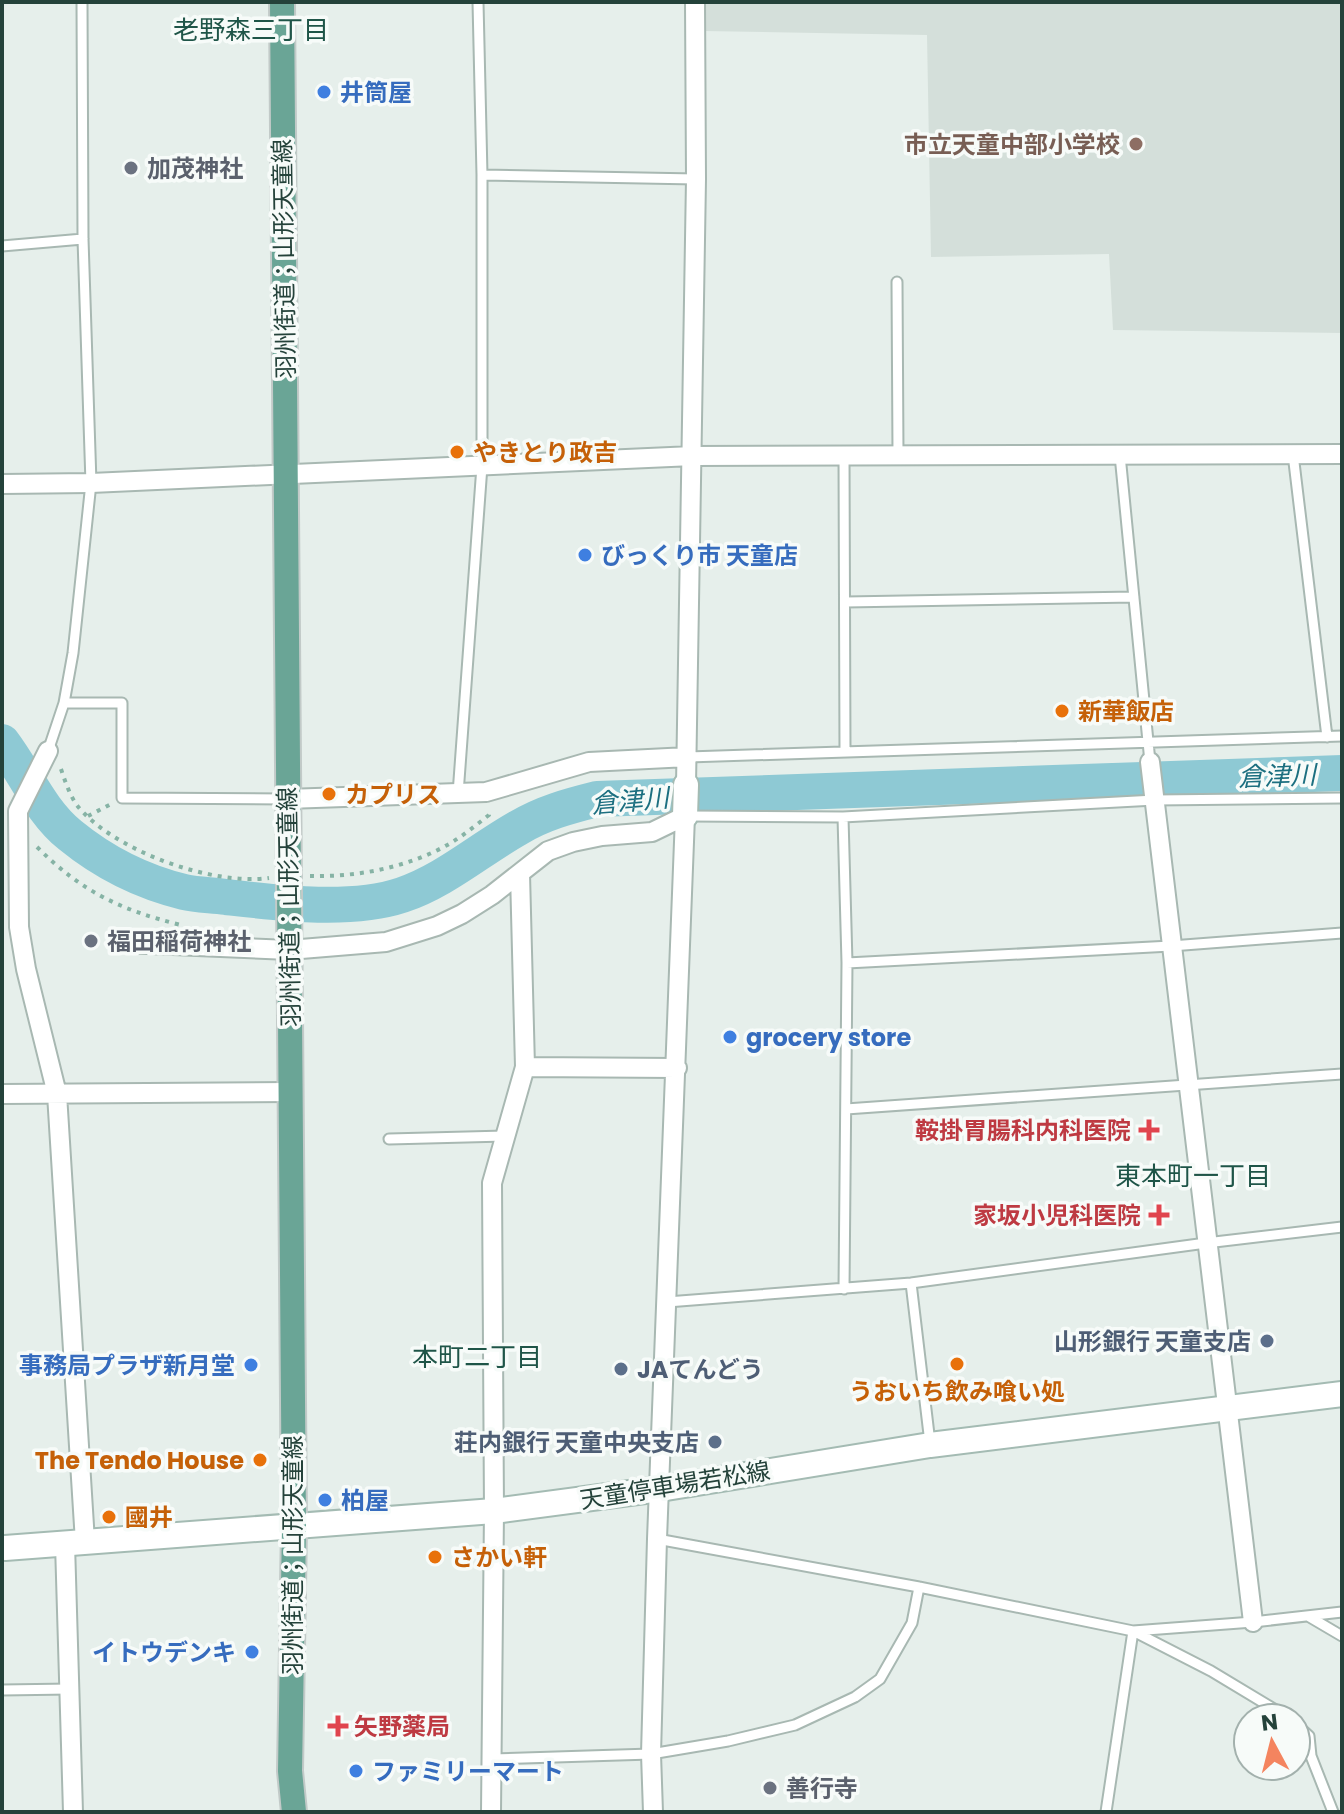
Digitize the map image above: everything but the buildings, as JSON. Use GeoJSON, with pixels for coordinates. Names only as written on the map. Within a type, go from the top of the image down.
{"type":"FeatureCollection","features":[{"type":"Feature","properties":{"kind":"main road","name":"羽州街道；山形天童線"},"geometry":{"type":"LineString","coordinates":[[282,2],[294,1527],[290,1771],[294,1812]]}},
{"type":"Feature","properties":{"kind":"main road"},"geometry":{"type":"LineString","coordinates":[[685,816],[686,785]]}},
{"type":"Feature","properties":{"kind":"main road","name":"天童停車場若松線"},"geometry":{"type":"LineString","coordinates":[[4,1548],[494,1511],[660,1489],[930,1445],[1342,1394]]}},
{"type":"Feature","properties":{"kind":"street"},"geometry":{"type":"LineString","coordinates":[[686,785],[693,456],[695,2]]}},
{"type":"Feature","properties":{"kind":"street"},"geometry":{"type":"LineString","coordinates":[[2,484],[91,483],[693,456],[1342,454]]}},
{"type":"Feature","properties":{"kind":"street"},"geometry":{"type":"LineString","coordinates":[[50,746],[13,819],[19,927],[26,969],[57,1094],[75,1543],[70,1689],[73,1812]]}},
{"type":"Feature","properties":{"kind":"street"},"geometry":{"type":"LineString","coordinates":[[1149,752],[1253,1622]]}},
{"type":"Feature","properties":{"kind":"street"},"geometry":{"type":"LineString","coordinates":[[287,799],[486,792],[589,762],[688,757]]}},
{"type":"Feature","properties":{"kind":"street"},"geometry":{"type":"LineString","coordinates":[[125,943],[361,946],[414,934],[462,914],[492,895],[548,851],[602,836],[652,832],[685,816],[657,1539],[651,1754],[653,1812]]}},
{"type":"Feature","properties":{"kind":"street"},"geometry":{"type":"LineString","coordinates":[[491,1812],[494,1511],[492,1183],[525,1067],[520,874]]}},
{"type":"Feature","properties":{"kind":"street"},"geometry":{"type":"LineString","coordinates":[[525,1067],[677,1068]]}},
{"type":"Feature","properties":{"kind":"street"},"geometry":{"type":"LineString","coordinates":[[2,1094],[291,1092]]}},
{"type":"Feature","properties":{"kind":"lane"},"geometry":{"type":"LineString","coordinates":[[50,746],[64,703],[73,653],[91,483],[83,239],[82,2]]}},
{"type":"Feature","properties":{"kind":"lane"},"geometry":{"type":"LineString","coordinates":[[458,794],[482,466],[482,175],[478,2]]}},
{"type":"Feature","properties":{"kind":"lane"},"geometry":{"type":"LineString","coordinates":[[482,175],[696,179]]}},
{"type":"Feature","properties":{"kind":"lane"},"geometry":{"type":"LineString","coordinates":[[2,246],[83,239]]}},
{"type":"Feature","properties":{"kind":"lane"},"geometry":{"type":"LineString","coordinates":[[897,282],[898,454]]}},
{"type":"Feature","properties":{"kind":"lane"},"geometry":{"type":"LineString","coordinates":[[844,454],[845,751]]}},
{"type":"Feature","properties":{"kind":"lane"},"geometry":{"type":"LineString","coordinates":[[1120,454],[1149,752]]}},
{"type":"Feature","properties":{"kind":"lane"},"geometry":{"type":"LineString","coordinates":[[1293,454],[1327,737]]}},
{"type":"Feature","properties":{"kind":"lane"},"geometry":{"type":"LineString","coordinates":[[846,602],[1134,597]]}},
{"type":"Feature","properties":{"kind":"lane"},"geometry":{"type":"LineString","coordinates":[[64,703],[122,703],[122,798],[287,799]]}},
{"type":"Feature","properties":{"kind":"lane"},"geometry":{"type":"LineString","coordinates":[[688,757],[845,751],[1149,752],[1342,736]]}},
{"type":"Feature","properties":{"kind":"lane"},"geometry":{"type":"LineString","coordinates":[[685,816],[843,817],[1155,800],[1342,798]]}},
{"type":"Feature","properties":{"kind":"lane"},"geometry":{"type":"LineString","coordinates":[[843,817],[847,963],[844,1289]]}},
{"type":"Feature","properties":{"kind":"lane"},"geometry":{"type":"LineString","coordinates":[[847,963],[1171,946],[1342,933]]}},
{"type":"Feature","properties":{"kind":"lane"},"geometry":{"type":"LineString","coordinates":[[846,1109],[1342,1074]]}},
{"type":"Feature","properties":{"kind":"lane"},"geometry":{"type":"LineString","coordinates":[[389,1139],[505,1136]]}},
{"type":"Feature","properties":{"kind":"lane"},"geometry":{"type":"LineString","coordinates":[[667,1302],[911,1283],[1342,1227]]}},
{"type":"Feature","properties":{"kind":"lane"},"geometry":{"type":"LineString","coordinates":[[911,1283],[930,1445]]}},
{"type":"Feature","properties":{"kind":"lane"},"geometry":{"type":"LineString","coordinates":[[657,1539],[919,1587],[1133,1631],[1211,1671],[1262,1702]]}},
{"type":"Feature","properties":{"kind":"lane"},"geometry":{"type":"LineString","coordinates":[[492,1759],[651,1754],[728,1741],[795,1725],[855,1697],[880,1679],[912,1623],[919,1587]]}},
{"type":"Feature","properties":{"kind":"lane"},"geometry":{"type":"LineString","coordinates":[[1133,1631],[1342,1612]]}},
{"type":"Feature","properties":{"kind":"lane"},"geometry":{"type":"LineString","coordinates":[[1308,1616],[1342,1636]]}},
{"type":"Feature","properties":{"kind":"lane"},"geometry":{"type":"LineString","coordinates":[[1106,1812],[1133,1631]]}},
{"type":"Feature","properties":{"kind":"lane"},"geometry":{"type":"LineString","coordinates":[[2,1690],[70,1689]]}},
{"type":"Feature","properties":{"kind":"lane"},"geometry":{"type":"LineString","coordinates":[[1312,1759],[1333,1812]]}},
{"type":"Feature","properties":{"kind":"path"},"geometry":{"type":"LineString","coordinates":[[50,746],[76,803],[88,816],[137,850],[197,872],[263,879],[290,881],[347,876],[411,862],[449,844],[489,815],[486,792]]}},
{"type":"Feature","properties":{"kind":"path"},"geometry":{"type":"LineString","coordinates":[[88,816],[122,798]]}},
{"type":"Feature","properties":{"kind":"path"},"geometry":{"type":"LineString","coordinates":[[13,819],[61,870],[85,888],[126,910],[184,926]]}},
{"type":"Feature","properties":{"kind":"shaded area","name":"市立天童中部小学校"},"geometry":{"type":"Polygon","coordinates":[[[704,2],[1342,2],[1342,333],[1113,330],[1109,254],[931,257],[927,35],[703,31],[704,2]]]}},
{"type":"Feature","properties":{"kind":"waterway","name":"倉津川"},"geometry":{"type":"LineString","coordinates":[[2,742],[59,825],[83,845],[124,870],[189,893],[315,905],[360,903],[402,895],[447,873],[527,823],[556,810],[597,799],[1342,773]]}},
{"type":"Feature","properties":{"kind":"place","name":"井筒屋"},"geometry":{"type":"Point","coordinates":[324,92]}},
{"type":"Feature","properties":{"kind":"place","name":"市立天童中部小学校"},"geometry":{"type":"Point","coordinates":[1136,144]}},
{"type":"Feature","properties":{"kind":"place","name":"加茂神社"},"geometry":{"type":"Point","coordinates":[131,168]}},
{"type":"Feature","properties":{"kind":"place","name":"やきとり政吉"},"geometry":{"type":"Point","coordinates":[457,452]}},
{"type":"Feature","properties":{"kind":"place","name":"びっくり市 天童店"},"geometry":{"type":"Point","coordinates":[585,555]}},
{"type":"Feature","properties":{"kind":"place","name":"新華飯店"},"geometry":{"type":"Point","coordinates":[1062,711]}},
{"type":"Feature","properties":{"kind":"place","name":"カプリス"},"geometry":{"type":"Point","coordinates":[329,794]}},
{"type":"Feature","properties":{"kind":"place","name":"福田稲荷神社"},"geometry":{"type":"Point","coordinates":[91,941]}},
{"type":"Feature","properties":{"kind":"place","name":"grocery store"},"geometry":{"type":"Point","coordinates":[730,1037]}},
{"type":"Feature","properties":{"kind":"place","name":"鞍掛胃腸科内科医院"},"geometry":{"type":"Point","coordinates":[1149,1130]}},
{"type":"Feature","properties":{"kind":"place","name":"家坂小児科医院"},"geometry":{"type":"Point","coordinates":[1159,1215]}},
{"type":"Feature","properties":{"kind":"place","name":"山形銀行 天童支店"},"geometry":{"type":"Point","coordinates":[1267,1341]}},
{"type":"Feature","properties":{"kind":"place","name":"うおいち飲み喰い処"},"geometry":{"type":"Point","coordinates":[957,1364]}},
{"type":"Feature","properties":{"kind":"place","name":"事務局プラザ新月堂"},"geometry":{"type":"Point","coordinates":[251,1365]}},
{"type":"Feature","properties":{"kind":"place","name":"JAてんどう"},"geometry":{"type":"Point","coordinates":[621,1369]}},
{"type":"Feature","properties":{"kind":"place","name":"荘内銀行 天童中央支店"},"geometry":{"type":"Point","coordinates":[715,1442]}},
{"type":"Feature","properties":{"kind":"place","name":"The Tendo House"},"geometry":{"type":"Point","coordinates":[260,1460]}},
{"type":"Feature","properties":{"kind":"place","name":"柏屋"},"geometry":{"type":"Point","coordinates":[325,1500]}},
{"type":"Feature","properties":{"kind":"place","name":"國井"},"geometry":{"type":"Point","coordinates":[109,1517]}},
{"type":"Feature","properties":{"kind":"place","name":"さかい軒"},"geometry":{"type":"Point","coordinates":[435,1557]}},
{"type":"Feature","properties":{"kind":"place","name":"イトウデンキ"},"geometry":{"type":"Point","coordinates":[252,1652]}},
{"type":"Feature","properties":{"kind":"place","name":"矢野薬局"},"geometry":{"type":"Point","coordinates":[338,1726]}},
{"type":"Feature","properties":{"kind":"place","name":"ファミリーマート"},"geometry":{"type":"Point","coordinates":[356,1771]}},
{"type":"Feature","properties":{"kind":"place","name":"善行寺"},"geometry":{"type":"Point","coordinates":[770,1788]}},
{"type":"Feature","properties":{"kind":"district","name":"老野森三丁目"},"geometry":{"type":"Point","coordinates":[251,30]}},
{"type":"Feature","properties":{"kind":"district","name":"東本町一丁目"},"geometry":{"type":"Point","coordinates":[1193,1176]}},
{"type":"Feature","properties":{"kind":"district","name":"本町二丁目"},"geometry":{"type":"Point","coordinates":[477,1357]}}]}
